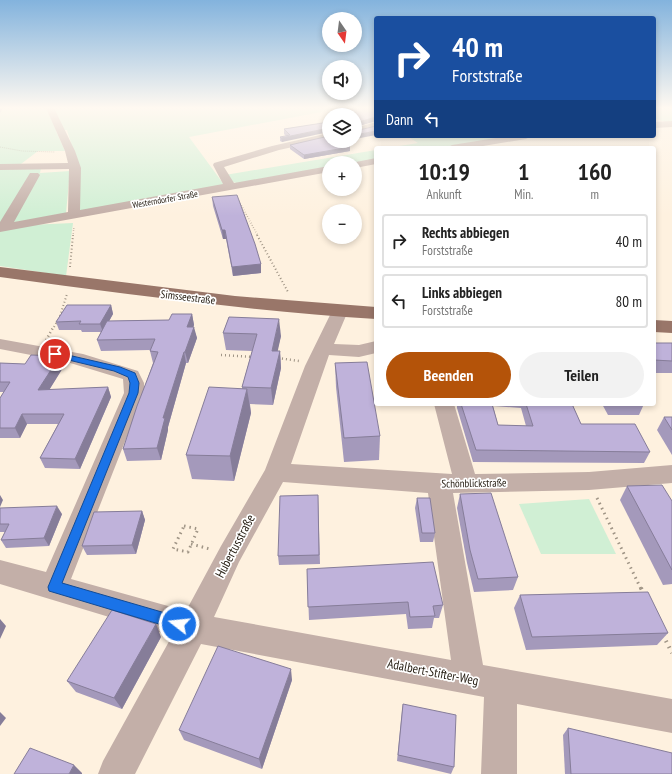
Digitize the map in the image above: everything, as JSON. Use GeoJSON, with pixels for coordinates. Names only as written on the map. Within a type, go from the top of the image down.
{"type":"FeatureCollection","features":[{"type":"Feature","properties":{"kind":"main road","name":"Simsseestraße"},"geometry":{"type":"LineString","coordinates":[[0,272],[239,303],[374,313]]}},
{"type":"Feature","properties":{"kind":"main road"},"geometry":{"type":"LineString","coordinates":[[656,326],[672,327]]}},
{"type":"Feature","properties":{"kind":"street"},"geometry":{"type":"LineString","coordinates":[[66,144],[72,158],[74,215]]}},
{"type":"Feature","properties":{"kind":"street"},"geometry":{"type":"LineString","coordinates":[[231,187],[218,165],[293,144]]}},
{"type":"Feature","properties":{"kind":"street"},"geometry":{"type":"LineString","coordinates":[[464,146],[476,144]]}},
{"type":"Feature","properties":{"kind":"street"},"geometry":{"type":"LineString","coordinates":[[0,158],[72,158]]}},
{"type":"Feature","properties":{"kind":"street"},"geometry":{"type":"LineString","coordinates":[[0,167],[72,158]]}},
{"type":"Feature","properties":{"kind":"street"},"geometry":{"type":"LineString","coordinates":[[362,164],[374,161]]}},
{"type":"Feature","properties":{"kind":"street","name":"Westerndorfer Straße"},"geometry":{"type":"LineString","coordinates":[[2,228],[322,171]]}},
{"type":"Feature","properties":{"kind":"street"},"geometry":{"type":"LineString","coordinates":[[2,228],[34,175]]}},
{"type":"Feature","properties":{"kind":"street","name":"Hubertusstraße"},"geometry":{"type":"LineString","coordinates":[[116,774],[230,554],[276,472],[319,357],[340,311]]}},
{"type":"Feature","properties":{"kind":"street"},"geometry":{"type":"LineString","coordinates":[[0,344],[40,350],[116,369],[132,375],[134,383],[134,393],[54,587]]}},
{"type":"Feature","properties":{"kind":"street"},"geometry":{"type":"LineString","coordinates":[[319,357],[359,352],[374,348]]}},
{"type":"Feature","properties":{"kind":"street"},"geometry":{"type":"LineString","coordinates":[[445,406],[466,483]]}},
{"type":"Feature","properties":{"kind":"street","name":"Schönblickstraße"},"geometry":{"type":"LineString","coordinates":[[276,472],[439,484],[589,481],[672,474]]}},
{"type":"Feature","properties":{"kind":"street"},"geometry":{"type":"LineString","coordinates":[[439,484],[469,678]]}},
{"type":"Feature","properties":{"kind":"street","name":"Adalbert-Stifter-Weg"},"geometry":{"type":"LineString","coordinates":[[0,572],[193,628],[672,716]]}},
{"type":"Feature","properties":{"kind":"street"},"geometry":{"type":"LineString","coordinates":[[499,774],[501,685]]}},
{"type":"Feature","properties":{"kind":"path"},"geometry":{"type":"LineString","coordinates":[[0,147],[72,158]]}},
{"type":"Feature","properties":{"kind":"path"},"geometry":{"type":"LineString","coordinates":[[231,187],[288,291],[309,309]]}},
{"type":"Feature","properties":{"kind":"path"},"geometry":{"type":"LineString","coordinates":[[40,350],[61,314],[69,281],[74,215]]}},
{"type":"Feature","properties":{"kind":"path"},"geometry":{"type":"LineString","coordinates":[[221,355],[261,357]]}},
{"type":"Feature","properties":{"kind":"path"},"geometry":{"type":"LineString","coordinates":[[276,358],[292,359],[319,357]]}},
{"type":"Feature","properties":{"kind":"path"},"geometry":{"type":"LineString","coordinates":[[589,481],[644,596]]}},
{"type":"Feature","properties":{"kind":"path"},"geometry":{"type":"LineString","coordinates":[[184,526],[198,529],[188,552],[173,549],[184,526]]}},
{"type":"Feature","properties":{"kind":"path"},"geometry":{"type":"LineString","coordinates":[[662,632],[672,653]]}},
{"type":"Feature","properties":{"kind":"green space"},"geometry":{"type":"Polygon","coordinates":[[[0,144],[62,144],[65,151],[38,151],[17,167],[41,168],[40,173],[70,171],[66,213],[0,225],[0,144]]]}},
{"type":"Feature","properties":{"kind":"green space"},"geometry":{"type":"Polygon","coordinates":[[[71,144],[194,144],[225,186],[87,211],[79,210],[80,173],[71,144]]]}},
{"type":"Feature","properties":{"kind":"green space"},"geometry":{"type":"Polygon","coordinates":[[[411,144],[461,144],[450,146],[399,146],[411,144]]]}},
{"type":"Feature","properties":{"kind":"green space"},"geometry":{"type":"Polygon","coordinates":[[[374,150],[374,159],[362,161],[362,156],[340,156],[374,150]]]}},
{"type":"Feature","properties":{"kind":"green space"},"geometry":{"type":"Polygon","coordinates":[[[322,159],[322,168],[237,183],[232,182],[225,175],[322,159]]]}},
{"type":"Feature","properties":{"kind":"green space"},"geometry":{"type":"Polygon","coordinates":[[[73,223],[66,276],[0,266],[0,231],[28,225],[73,223]]]}},
{"type":"Feature","properties":{"kind":"green space"},"geometry":{"type":"Polygon","coordinates":[[[589,499],[616,554],[541,554],[519,504],[589,499]]]}},
{"type":"Feature","properties":{"kind":"building"},"geometry":{"type":"Polygon","coordinates":[[[322,144],[322,148],[344,148],[304,155],[290,145],[322,144]]]}},
{"type":"Feature","properties":{"kind":"building"},"geometry":{"type":"Polygon","coordinates":[[[237,195],[261,264],[232,267],[225,230],[222,230],[212,197],[237,195]]]}},
{"type":"Feature","properties":{"kind":"building"},"geometry":{"type":"Polygon","coordinates":[[[67,305],[111,305],[100,324],[79,324],[81,321],[56,322],[67,305]]]}},
{"type":"Feature","properties":{"kind":"building"},"geometry":{"type":"Polygon","coordinates":[[[172,314],[192,314],[187,327],[194,327],[184,352],[163,418],[165,418],[157,448],[123,449],[137,406],[158,352],[150,351],[155,339],[97,340],[107,321],[169,320],[172,314]]]}},
{"type":"Feature","properties":{"kind":"building"},"geometry":{"type":"Polygon","coordinates":[[[229,317],[279,319],[272,351],[280,351],[271,388],[242,387],[257,334],[223,333],[229,317]]]}},
{"type":"Feature","properties":{"kind":"building"},"geometry":{"type":"Polygon","coordinates":[[[656,343],[672,343],[672,361],[656,360],[656,343]]]}},
{"type":"Feature","properties":{"kind":"building"},"geometry":{"type":"Polygon","coordinates":[[[31,355],[60,356],[38,390],[108,387],[75,459],[40,458],[64,414],[22,414],[15,428],[0,428],[0,398],[10,382],[0,382],[0,363],[25,364],[31,355]]]}},
{"type":"Feature","properties":{"kind":"building"},"geometry":{"type":"Polygon","coordinates":[[[367,362],[380,436],[344,438],[335,363],[367,362]]]}},
{"type":"Feature","properties":{"kind":"building"},"geometry":{"type":"Polygon","coordinates":[[[209,387],[247,389],[230,456],[186,455],[209,387]]]}},
{"type":"Feature","properties":{"kind":"building"},"geometry":{"type":"Polygon","coordinates":[[[462,406],[493,406],[498,425],[533,426],[527,406],[573,406],[581,424],[635,424],[650,452],[476,450],[462,406]]]}},
{"type":"Feature","properties":{"kind":"building"},"geometry":{"type":"Polygon","coordinates":[[[664,417],[672,417],[672,430],[664,417]]]}},
{"type":"Feature","properties":{"kind":"building"},"geometry":{"type":"Polygon","coordinates":[[[662,485],[672,501],[672,570],[627,486],[662,485]]]}},
{"type":"Feature","properties":{"kind":"building"},"geometry":{"type":"Polygon","coordinates":[[[491,493],[518,577],[478,579],[470,550],[460,494],[491,493]]]}},
{"type":"Feature","properties":{"kind":"building"},"geometry":{"type":"Polygon","coordinates":[[[318,495],[319,555],[278,556],[280,496],[318,495]]]}},
{"type":"Feature","properties":{"kind":"building"},"geometry":{"type":"Polygon","coordinates":[[[417,498],[430,498],[435,533],[422,533],[417,498]]]}},
{"type":"Feature","properties":{"kind":"building"},"geometry":{"type":"Polygon","coordinates":[[[57,506],[44,538],[1,540],[9,524],[0,524],[0,508],[57,506]]]}},
{"type":"Feature","properties":{"kind":"building"},"geometry":{"type":"Polygon","coordinates":[[[142,511],[132,545],[82,546],[94,512],[142,511]]]}},
{"type":"Feature","properties":{"kind":"building"},"geometry":{"type":"Polygon","coordinates":[[[433,562],[443,605],[433,606],[435,616],[410,617],[408,602],[308,607],[307,569],[433,562]]]}},
{"type":"Feature","properties":{"kind":"building"},"geometry":{"type":"Polygon","coordinates":[[[648,592],[668,633],[532,637],[520,595],[648,592]]]}},
{"type":"Feature","properties":{"kind":"building"},"geometry":{"type":"Polygon","coordinates":[[[112,610],[156,624],[114,698],[67,681],[112,610]]]}},
{"type":"Feature","properties":{"kind":"building"},"geometry":{"type":"Polygon","coordinates":[[[218,646],[291,669],[259,759],[179,730],[218,646]]]}},
{"type":"Feature","properties":{"kind":"building"},"geometry":{"type":"Polygon","coordinates":[[[403,704],[456,715],[454,767],[398,755],[403,704]]]}},
{"type":"Feature","properties":{"kind":"building"},"geometry":{"type":"Polygon","coordinates":[[[568,728],[672,753],[672,774],[571,774],[568,728]]]}},
{"type":"Feature","properties":{"kind":"building"},"geometry":{"type":"Polygon","coordinates":[[[30,748],[74,765],[69,774],[14,774],[30,748]]]}},
{"type":"Feature","properties":{"kind":"route"},"geometry":{"type":"LineString","coordinates":[[55,354],[116,369],[132,375],[134,393],[54,587],[179,624]]}}]}
